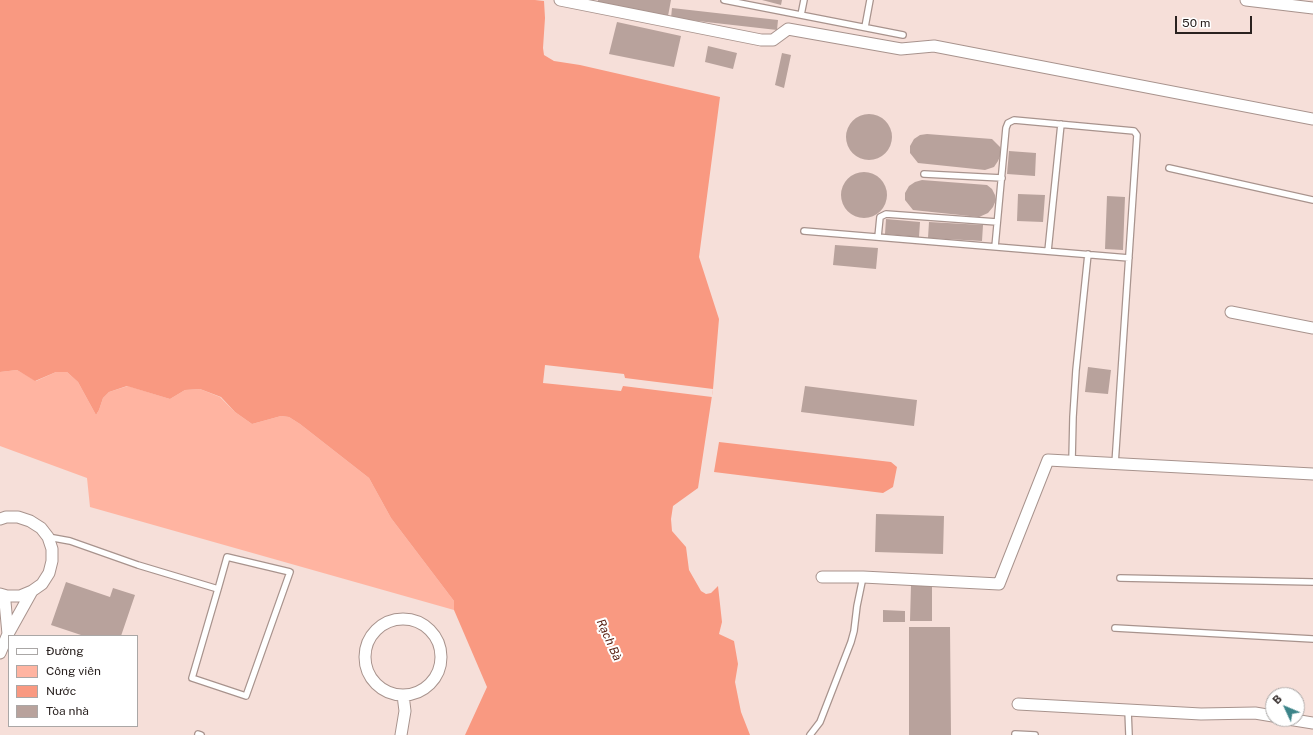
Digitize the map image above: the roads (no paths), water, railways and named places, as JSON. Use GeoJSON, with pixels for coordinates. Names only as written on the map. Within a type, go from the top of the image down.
{"type":"FeatureCollection","features":[{"type":"Feature","properties":{"kind":"street"},"geometry":{"type":"LineString","coordinates":[[560,0],[761,40],[773,40],[788,29],[901,49],[934,46],[1313,119]]}},
{"type":"Feature","properties":{"kind":"street"},"geometry":{"type":"LineString","coordinates":[[1246,0],[1313,8]]}},
{"type":"Feature","properties":{"kind":"street"},"geometry":{"type":"LineString","coordinates":[[1231,312],[1313,328]]}},
{"type":"Feature","properties":{"kind":"street"},"geometry":{"type":"LineString","coordinates":[[822,576],[999,584],[1048,460],[1313,474]]}},
{"type":"Feature","properties":{"kind":"street"},"geometry":{"type":"LineString","coordinates":[[0,519],[6,517],[18,517],[30,520],[41,528],[48,537],[52,549],[52,562],[49,573],[42,584],[32,591],[20,596],[7,596],[0,594]]}},
{"type":"Feature","properties":{"kind":"street"},"geometry":{"type":"LineString","coordinates":[[0,652],[8,634],[32,591]]}},
{"type":"Feature","properties":{"kind":"street"},"geometry":{"type":"LineString","coordinates":[[0,597],[5,602],[8,634]]}},
{"type":"Feature","properties":{"kind":"street"},"geometry":{"type":"LineString","coordinates":[[396,619],[412,619],[426,625],[430,629],[437,637],[442,653],[440,668],[432,682],[419,692],[403,695],[387,692],[374,682],[367,669],[365,653],[370,637],[381,626],[396,619]]}},
{"type":"Feature","properties":{"kind":"street"},"geometry":{"type":"LineString","coordinates":[[401,735],[405,711],[403,695]]}},
{"type":"Feature","properties":{"kind":"street"},"geometry":{"type":"LineString","coordinates":[[1018,704],[1201,714],[1255,713],[1265,715]]}},
{"type":"Feature","properties":{"kind":"lane"},"geometry":{"type":"LineString","coordinates":[[724,0],[749,2],[801,15],[903,35]]}},
{"type":"Feature","properties":{"kind":"lane"},"geometry":{"type":"LineString","coordinates":[[801,15],[804,0]]}},
{"type":"Feature","properties":{"kind":"lane"},"geometry":{"type":"LineString","coordinates":[[865,27],[870,0]]}},
{"type":"Feature","properties":{"kind":"lane"},"geometry":{"type":"LineString","coordinates":[[995,247],[1006,128],[1008,123],[1014,120],[1134,131],[1137,135],[1115,464]]}},
{"type":"Feature","properties":{"kind":"lane"},"geometry":{"type":"LineString","coordinates":[[1048,251],[1061,124]]}},
{"type":"Feature","properties":{"kind":"lane"},"geometry":{"type":"LineString","coordinates":[[1169,168],[1313,200]]}},
{"type":"Feature","properties":{"kind":"lane"},"geometry":{"type":"LineString","coordinates":[[924,174],[1002,178]]}},
{"type":"Feature","properties":{"kind":"lane"},"geometry":{"type":"LineString","coordinates":[[878,237],[880,217],[886,214],[997,222]]}},
{"type":"Feature","properties":{"kind":"lane"},"geometry":{"type":"LineString","coordinates":[[804,231],[1129,258]]}},
{"type":"Feature","properties":{"kind":"lane"},"geometry":{"type":"LineString","coordinates":[[1072,461],[1076,370],[1088,254]]}},
{"type":"Feature","properties":{"kind":"lane"},"geometry":{"type":"LineString","coordinates":[[48,537],[70,541],[138,565],[218,589]]}},
{"type":"Feature","properties":{"kind":"lane"},"geometry":{"type":"LineString","coordinates":[[227,557],[290,572],[246,696],[192,678],[218,589],[227,557]]}},
{"type":"Feature","properties":{"kind":"lane"},"geometry":{"type":"LineString","coordinates":[[810,735],[820,722],[851,642],[863,577]]}},
{"type":"Feature","properties":{"kind":"lane"},"geometry":{"type":"LineString","coordinates":[[1120,578],[1313,582]]}},
{"type":"Feature","properties":{"kind":"lane"},"geometry":{"type":"LineString","coordinates":[[1115,628],[1313,639]]}},
{"type":"Feature","properties":{"kind":"lane"},"geometry":{"type":"LineString","coordinates":[[1128,710],[1129,735]]}},
{"type":"Feature","properties":{"kind":"lane"},"geometry":{"type":"LineString","coordinates":[[1015,734],[1035,735]]}},
{"type":"Feature","properties":{"kind":"water","name":"Rạch Bà"},"geometry":{"type":"Polygon","coordinates":[[[0,0],[544,1],[544,55],[554,61],[580,65],[720,97],[699,257],[719,319],[713,389],[698,488],[673,506],[671,519],[672,531],[686,547],[689,570],[701,591],[706,594],[711,593],[718,586],[722,622],[719,634],[734,641],[738,664],[735,682],[741,712],[750,735],[465,735],[487,687],[454,610],[454,601],[391,518],[369,478],[300,424],[289,417],[281,416],[252,424],[235,412],[221,397],[200,389],[185,390],[170,399],[127,386],[109,392],[103,398],[96,415],[78,382],[67,372],[56,372],[35,381],[17,370],[0,372],[0,0]]]}},
{"type":"Feature","properties":{"kind":"water"},"geometry":{"type":"Polygon","coordinates":[[[719,442],[891,462],[897,467],[893,487],[883,493],[714,472],[719,442]]]}}]}
